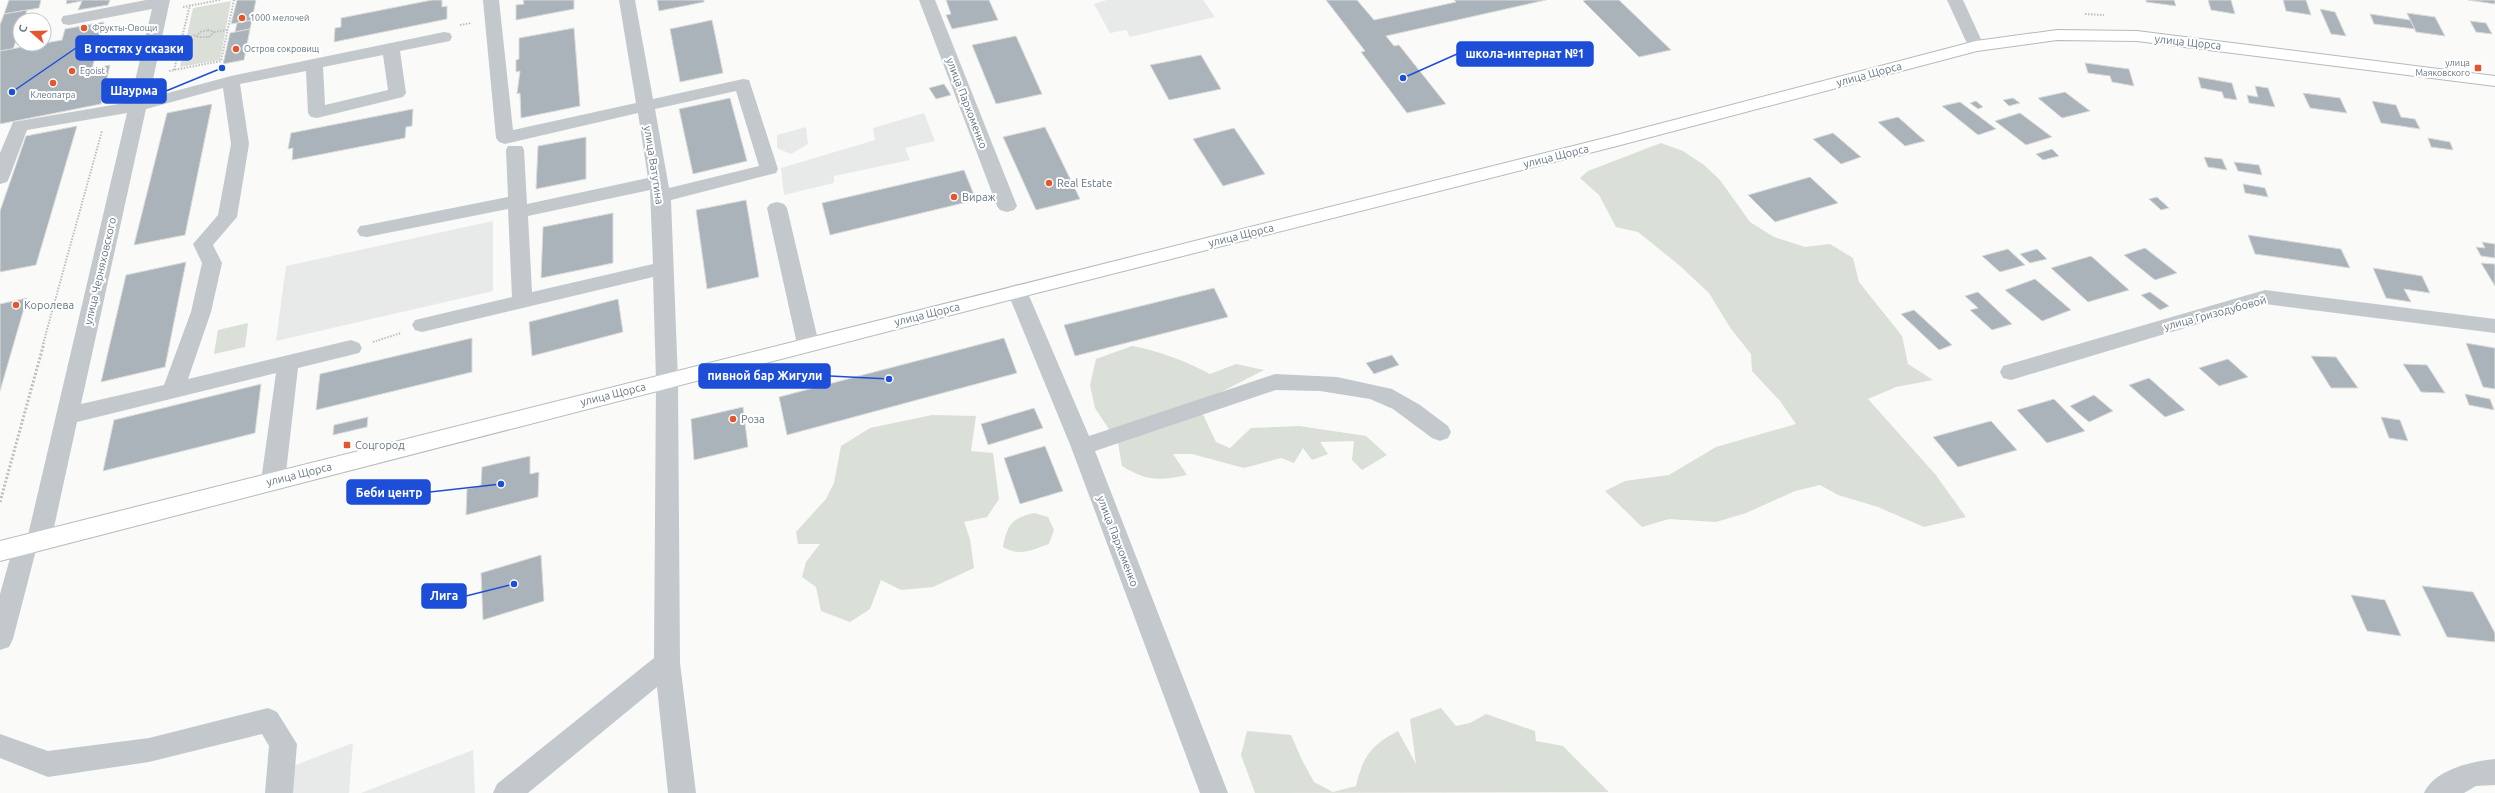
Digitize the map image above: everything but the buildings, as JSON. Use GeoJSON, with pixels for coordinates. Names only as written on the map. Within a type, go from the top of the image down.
{"type":"FeatureCollection","features":[{"type":"Feature","properties":{"kind":"main road","name":"улица Щорса"},"geometry":{"type":"LineString","coordinates":[[0,551],[808,344],[1607,143],[1976,46],[2057,35],[2137,36],[2495,81]]}},
{"type":"Feature","properties":{"kind":"street"},"geometry":{"type":"LineString","coordinates":[[367,231],[518,206],[659,189],[769,169],[743,84],[505,138],[491,0]]}},
{"type":"Feature","properties":{"kind":"street","name":"улица Ватутина"},"geometry":{"type":"LineString","coordinates":[[627,0],[659,189],[668,380],[667,663],[682,793]]}},
{"type":"Feature","properties":{"kind":"street","name":"улица Пархоменко"},"geometry":{"type":"LineString","coordinates":[[926,0],[1007,206]]}},
{"type":"Feature","properties":{"kind":"street"},"geometry":{"type":"LineString","coordinates":[[1955,0],[1976,46]]}},
{"type":"Feature","properties":{"kind":"street"},"geometry":{"type":"LineString","coordinates":[[69,20],[161,4]]}},
{"type":"Feature","properties":{"kind":"street","name":"улица Черняховского"},"geometry":{"type":"LineString","coordinates":[[0,640],[32,543],[67,416],[161,4]]}},
{"type":"Feature","properties":{"kind":"street"},"geometry":{"type":"LineString","coordinates":[[0,178],[20,126],[138,106],[231,81],[444,37]]}},
{"type":"Feature","properties":{"kind":"street"},"geometry":{"type":"LineString","coordinates":[[314,64],[317,113],[397,94],[391,48]]}},
{"type":"Feature","properties":{"kind":"street"},"geometry":{"type":"LineString","coordinates":[[173,391],[201,312],[212,263],[203,244],[227,217],[240,144],[231,81]]}},
{"type":"Feature","properties":{"kind":"street"},"geometry":{"type":"LineString","coordinates":[[515,150],[522,301]]}},
{"type":"Feature","properties":{"kind":"street"},"geometry":{"type":"LineString","coordinates":[[776,208],[808,344]]}},
{"type":"Feature","properties":{"kind":"street"},"geometry":{"type":"LineString","coordinates":[[422,325],[663,268]]}},
{"type":"Feature","properties":{"kind":"street","name":"улица Пархоменко"},"geometry":{"type":"LineString","coordinates":[[1017,291],[1082,447],[1214,793]]}},
{"type":"Feature","properties":{"kind":"street","name":"улица Гризодубовой"},"geometry":{"type":"LineString","coordinates":[[2011,372],[2265,297],[2495,326]]}},
{"type":"Feature","properties":{"kind":"street"},"geometry":{"type":"LineString","coordinates":[[67,416],[351,348]]}},
{"type":"Feature","properties":{"kind":"street"},"geometry":{"type":"LineString","coordinates":[[274,481],[288,362]]}},
{"type":"Feature","properties":{"kind":"street"},"geometry":{"type":"LineString","coordinates":[[1082,447],[1275,382],[1292,381],[1360,389],[1394,399],[1440,432]]}},
{"type":"Feature","properties":{"kind":"street"},"geometry":{"type":"LineString","coordinates":[[507,793],[667,663]]}},
{"type":"Feature","properties":{"kind":"street"},"geometry":{"type":"LineString","coordinates":[[0,746],[48,764],[149,750],[268,720],[283,744],[278,793]]}},
{"type":"Feature","properties":{"kind":"street"},"geometry":{"type":"LineString","coordinates":[[2438,793],[2472,774],[2495,772]]}},
{"type":"Feature","properties":{"kind":"path"},"geometry":{"type":"LineString","coordinates":[[161,4],[190,5],[220,0]]}},
{"type":"Feature","properties":{"kind":"path"},"geometry":{"type":"LineString","coordinates":[[145,76],[221,61],[234,0]]}},
{"type":"Feature","properties":{"kind":"path"},"geometry":{"type":"LineString","coordinates":[[174,70],[190,5]]}},
{"type":"Feature","properties":{"kind":"path"},"geometry":{"type":"LineString","coordinates":[[444,37],[443,28],[493,18]]}},
{"type":"Feature","properties":{"kind":"path"},"geometry":{"type":"LineString","coordinates":[[182,38],[196,36],[208,30],[214,32],[228,30]]}},
{"type":"Feature","properties":{"kind":"path"},"geometry":{"type":"LineString","coordinates":[[196,36],[198,38],[206,38],[214,32]]}},
{"type":"Feature","properties":{"kind":"path"},"geometry":{"type":"LineString","coordinates":[[0,502],[104,124],[94,113]]}},
{"type":"Feature","properties":{"kind":"path"},"geometry":{"type":"LineString","coordinates":[[351,348],[391,337],[422,325]]}},
{"type":"Feature","properties":{"kind":"shaded area"},"geometry":{"type":"Polygon","coordinates":[[[1107,0],[1203,0],[1215,17],[1130,37],[1126,30],[1110,33],[1094,4],[1107,0]]]}},
{"type":"Feature","properties":{"kind":"shaded area"},"geometry":{"type":"Polygon","coordinates":[[[231,1],[220,60],[180,67],[193,8],[231,1]]]}},
{"type":"Feature","properties":{"kind":"shaded area"},"geometry":{"type":"Polygon","coordinates":[[[924,113],[935,141],[905,148],[910,160],[834,176],[834,183],[784,195],[781,168],[875,140],[873,128],[924,113]]]}},
{"type":"Feature","properties":{"kind":"shaded area"},"geometry":{"type":"Polygon","coordinates":[[[806,127],[808,144],[791,154],[777,148],[777,135],[806,127]]]}},
{"type":"Feature","properties":{"kind":"shaded area"},"geometry":{"type":"Polygon","coordinates":[[[1661,143],[1683,151],[1704,165],[1720,180],[1750,222],[1774,237],[1805,247],[1830,244],[1853,258],[1859,282],[1902,336],[1908,364],[1933,380],[1896,387],[1868,399],[1935,474],[1966,517],[1924,527],[1878,507],[1838,495],[1820,485],[1795,491],[1746,513],[1716,522],[1669,519],[1642,527],[1605,491],[1625,481],[1669,475],[1716,447],[1796,424],[1780,401],[1752,371],[1751,354],[1731,329],[1709,293],[1679,265],[1638,232],[1616,227],[1599,195],[1580,178],[1588,171],[1661,143]]]}},
{"type":"Feature","properties":{"kind":"shaded area"},"geometry":{"type":"Polygon","coordinates":[[[493,221],[493,291],[276,341],[286,266],[493,221]]]}},
{"type":"Feature","properties":{"kind":"shaded area"},"geometry":{"type":"Polygon","coordinates":[[[248,323],[245,347],[214,354],[218,330],[248,323]]]}},
{"type":"Feature","properties":{"kind":"shaded area"},"geometry":{"type":"Polygon","coordinates":[[[1132,346],[1172,357],[1210,374],[1236,364],[1264,370],[1198,404],[1216,442],[1230,448],[1251,428],[1299,426],[1366,436],[1387,455],[1362,470],[1352,460],[1354,441],[1320,442],[1328,454],[1312,460],[1303,448],[1294,463],[1281,458],[1244,468],[1192,454],[1173,454],[1187,475],[1160,479],[1138,475],[1122,466],[1118,443],[1095,408],[1090,385],[1096,359],[1132,346]]]}},
{"type":"Feature","properties":{"kind":"shaded area"},"geometry":{"type":"Polygon","coordinates":[[[932,415],[976,416],[971,451],[993,453],[999,499],[987,517],[964,522],[970,539],[974,568],[933,587],[901,590],[881,580],[870,609],[850,622],[821,611],[816,587],[802,577],[806,562],[820,544],[798,544],[796,532],[826,499],[834,483],[841,446],[870,428],[932,415]]]}},
{"type":"Feature","properties":{"kind":"shaded area"},"geometry":{"type":"Polygon","coordinates":[[[1034,513],[1048,517],[1054,530],[1049,544],[1026,552],[1015,552],[1003,547],[1006,533],[1012,524],[1020,517],[1034,513]]]}},
{"type":"Feature","properties":{"kind":"shaded area"},"geometry":{"type":"Polygon","coordinates":[[[1441,708],[1456,726],[1470,723],[1486,714],[1535,731],[1536,741],[1563,746],[1609,792],[1255,793],[1241,755],[1247,731],[1291,735],[1314,782],[1333,792],[1356,786],[1365,759],[1370,752],[1381,741],[1398,731],[1416,764],[1410,719],[1441,708]]]}},
{"type":"Feature","properties":{"kind":"shaded area"},"geometry":{"type":"Polygon","coordinates":[[[353,743],[349,793],[291,793],[293,766],[353,743]]]}},
{"type":"Feature","properties":{"kind":"shaded area"},"geometry":{"type":"Polygon","coordinates":[[[473,750],[475,793],[361,793],[473,750]]]}},
{"type":"Feature","properties":{"kind":"place","name":"1000 мелочей"},"geometry":{"type":"Point","coordinates":[242,18]}},
{"type":"Feature","properties":{"kind":"place","name":"Фрукты-Овощи"},"geometry":{"type":"Point","coordinates":[84,28]}},
{"type":"Feature","properties":{"kind":"place","name":"Остров сокровищ"},"geometry":{"type":"Point","coordinates":[236,49]}},
{"type":"Feature","properties":{"kind":"place","name":"Шаурма"},"geometry":{"type":"Point","coordinates":[222,68]}},
{"type":"Feature","properties":{"kind":"place","name":"улица Маяковского"},"geometry":{"type":"Point","coordinates":[2478,68]}},
{"type":"Feature","properties":{"kind":"place","name":"Egoist"},"geometry":{"type":"Point","coordinates":[72,71]}},
{"type":"Feature","properties":{"kind":"place","name":"школа-интернат №1"},"geometry":{"type":"Point","coordinates":[1403,78]}},
{"type":"Feature","properties":{"kind":"place","name":"Клеопатра"},"geometry":{"type":"Point","coordinates":[53,83]}},
{"type":"Feature","properties":{"kind":"place","name":"В гостях у сказки"},"geometry":{"type":"Point","coordinates":[12,92]}},
{"type":"Feature","properties":{"kind":"place","name":"Real Estate"},"geometry":{"type":"Point","coordinates":[1049,183]}},
{"type":"Feature","properties":{"kind":"place","name":"Вираж"},"geometry":{"type":"Point","coordinates":[954,197]}},
{"type":"Feature","properties":{"kind":"place","name":"Королева"},"geometry":{"type":"Point","coordinates":[16,305]}},
{"type":"Feature","properties":{"kind":"place","name":"пивной бар Жигули"},"geometry":{"type":"Point","coordinates":[889,379]}},
{"type":"Feature","properties":{"kind":"place","name":"Роза"},"geometry":{"type":"Point","coordinates":[733,419]}},
{"type":"Feature","properties":{"kind":"place","name":"Соцгород"},"geometry":{"type":"Point","coordinates":[347,445]}},
{"type":"Feature","properties":{"kind":"place","name":"Беби центр"},"geometry":{"type":"Point","coordinates":[501,484]}},
{"type":"Feature","properties":{"kind":"place","name":"Лига"},"geometry":{"type":"Point","coordinates":[514,584]}}]}
